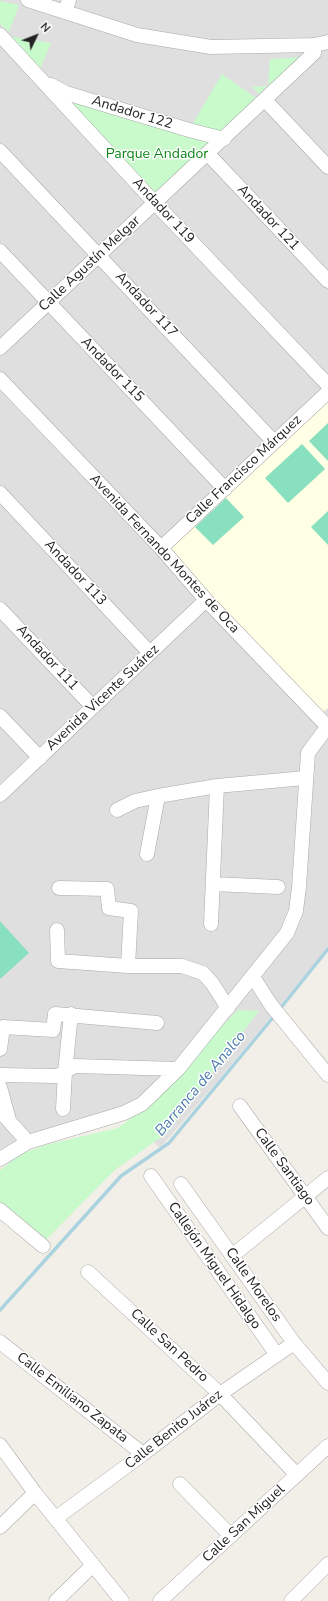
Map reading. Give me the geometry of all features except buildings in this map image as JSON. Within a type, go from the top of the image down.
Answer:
[{"type":"street","points":[[28,0],[67,6],[138,35],[211,47],[323,45]]},
{"type":"street","name":"Andador 119","points":[[0,35],[155,203],[328,385]]},
{"type":"street","name":"Calle Agustín Melgar","points":[[0,348],[323,45]]},
{"type":"street","name":"Andador 122","points":[[42,81],[66,93],[224,139]]},
{"type":"street","points":[[265,100],[328,167]]},
{"type":"street","name":"Andador 117","points":[[0,151],[274,442]]},
{"type":"street","name":"Andador 121","points":[[208,154],[328,281]]},
{"type":"street","name":"Andador 115","points":[[0,250],[48,303],[225,489]]},
{"type":"street","name":"Avenida Fernando Montes de Oca","points":[[0,380],[161,548],[206,600],[328,726]]},
{"type":"street","name":"Calle Francisco Márquez","points":[[161,548],[328,392]]},
{"type":"street","name":"Andador 113","points":[[0,493],[150,653]]},
{"type":"street","name":"Avenida Vicente Suárez","points":[[0,795],[206,600]]},
{"type":"street","name":"Andador 111","points":[[0,609],[93,707]]},
{"type":"street","points":[[0,716],[40,758]]},
{"type":"street","points":[[0,1160],[28,1142],[124,1113],[142,1104],[178,1069],[287,933],[296,911],[299,887],[305,778],[308,752],[328,726]]},
{"type":"street","points":[[117,810],[135,801],[158,796],[217,786],[305,778]]},
{"type":"street","points":[[211,924],[217,786]]},
{"type":"street","points":[[147,854],[158,796]]},
{"type":"street","points":[[213,884],[278,887]]},
{"type":"street","points":[[59,888],[107,889],[108,908],[131,911],[128,966]]},
{"type":"street","points":[[57,930],[58,961],[128,966],[182,966],[203,973],[212,983],[228,1008]]},
{"type":"street","points":[[253,977],[271,1005],[326,1066]]},
{"type":"street","points":[[0,1049],[3,1027],[53,1030],[55,1014],[71,1014],[157,1023]]},
{"type":"street","points":[[63,1109],[71,1014]]},
{"type":"street","points":[[0,1075],[57,1076],[75,1066],[178,1069]]},
{"type":"street","points":[[0,1087],[4,1116],[28,1142]]},
{"type":"street","name":"Calle Santiago","points":[[240,1106],[328,1228]]},
{"type":"street","name":"Callejón Miguel Hidalgo","points":[[151,1176],[277,1355]]},
{"type":"street","points":[[232,1256],[328,1178]]},
{"type":"street","name":"Calle Morelos","points":[[181,1184],[294,1344],[328,1383]]},
{"type":"street","points":[[1,1212],[43,1246]]},
{"type":"street","name":"Calle San Pedro","points":[[88,1272],[220,1394],[297,1475]]},
{"type":"street","name":"Calle Emiliano Zapata","points":[[0,1342],[143,1454]]},
{"type":"street","name":"Calle Benito Juárez","points":[[56,1518],[143,1454],[220,1394],[294,1344]]},
{"type":"street","points":[[0,1445],[35,1493],[122,1601]]},
{"type":"street","name":"Calle San Miguel","points":[[160,1601],[328,1446]]},
{"type":"street","points":[[180,1484],[231,1536]]},
{"type":"street","points":[[0,1527],[35,1493]]},
{"type":"street","points":[[291,1601],[328,1564]]},
{"type":"street","points":[[56,1601],[93,1565]]},
{"type":"shaded area","points":[[0,0],[328,0],[328,946],[215,1084],[160,1148],[126,1116],[19,1150],[0,1166]]},
{"type":"shaded area","points":[[328,394],[328,708],[322,713],[163,546]]},
{"type":"green space","points":[[0,1],[19,5],[9,32],[0,24]]},
{"type":"green space","points":[[0,35],[51,43],[39,71]]},
{"type":"green space","points":[[301,57],[263,98],[252,87],[268,86],[270,59]]},
{"type":"green space","name":"Parque Andador","points":[[222,74],[262,102],[155,203],[43,81],[189,130]]},
{"type":"green space","points":[[328,423],[328,461],[309,441]]},
{"type":"green space","points":[[302,444],[325,469],[288,503],[265,478]]},
{"type":"green space","points":[[226,498],[244,517],[213,545],[195,527]]},
{"type":"green space","points":[[328,511],[328,545],[311,527]]},
{"type":"green space","points":[[0,921],[29,953],[0,979]]},
{"type":"green space","points":[[238,1010],[259,1011],[167,1133],[116,1169],[37,1249],[0,1214],[0,1170],[21,1154],[45,1145],[118,1128],[158,1097],[201,1046]]},
{"type":"waterway","name":"Barranca de Analco","points":[[279,1010],[328,949]]},
{"type":"waterway","name":"Barranca de Analco","points":[[0,1310],[121,1176],[169,1143],[275,1015]]}]
